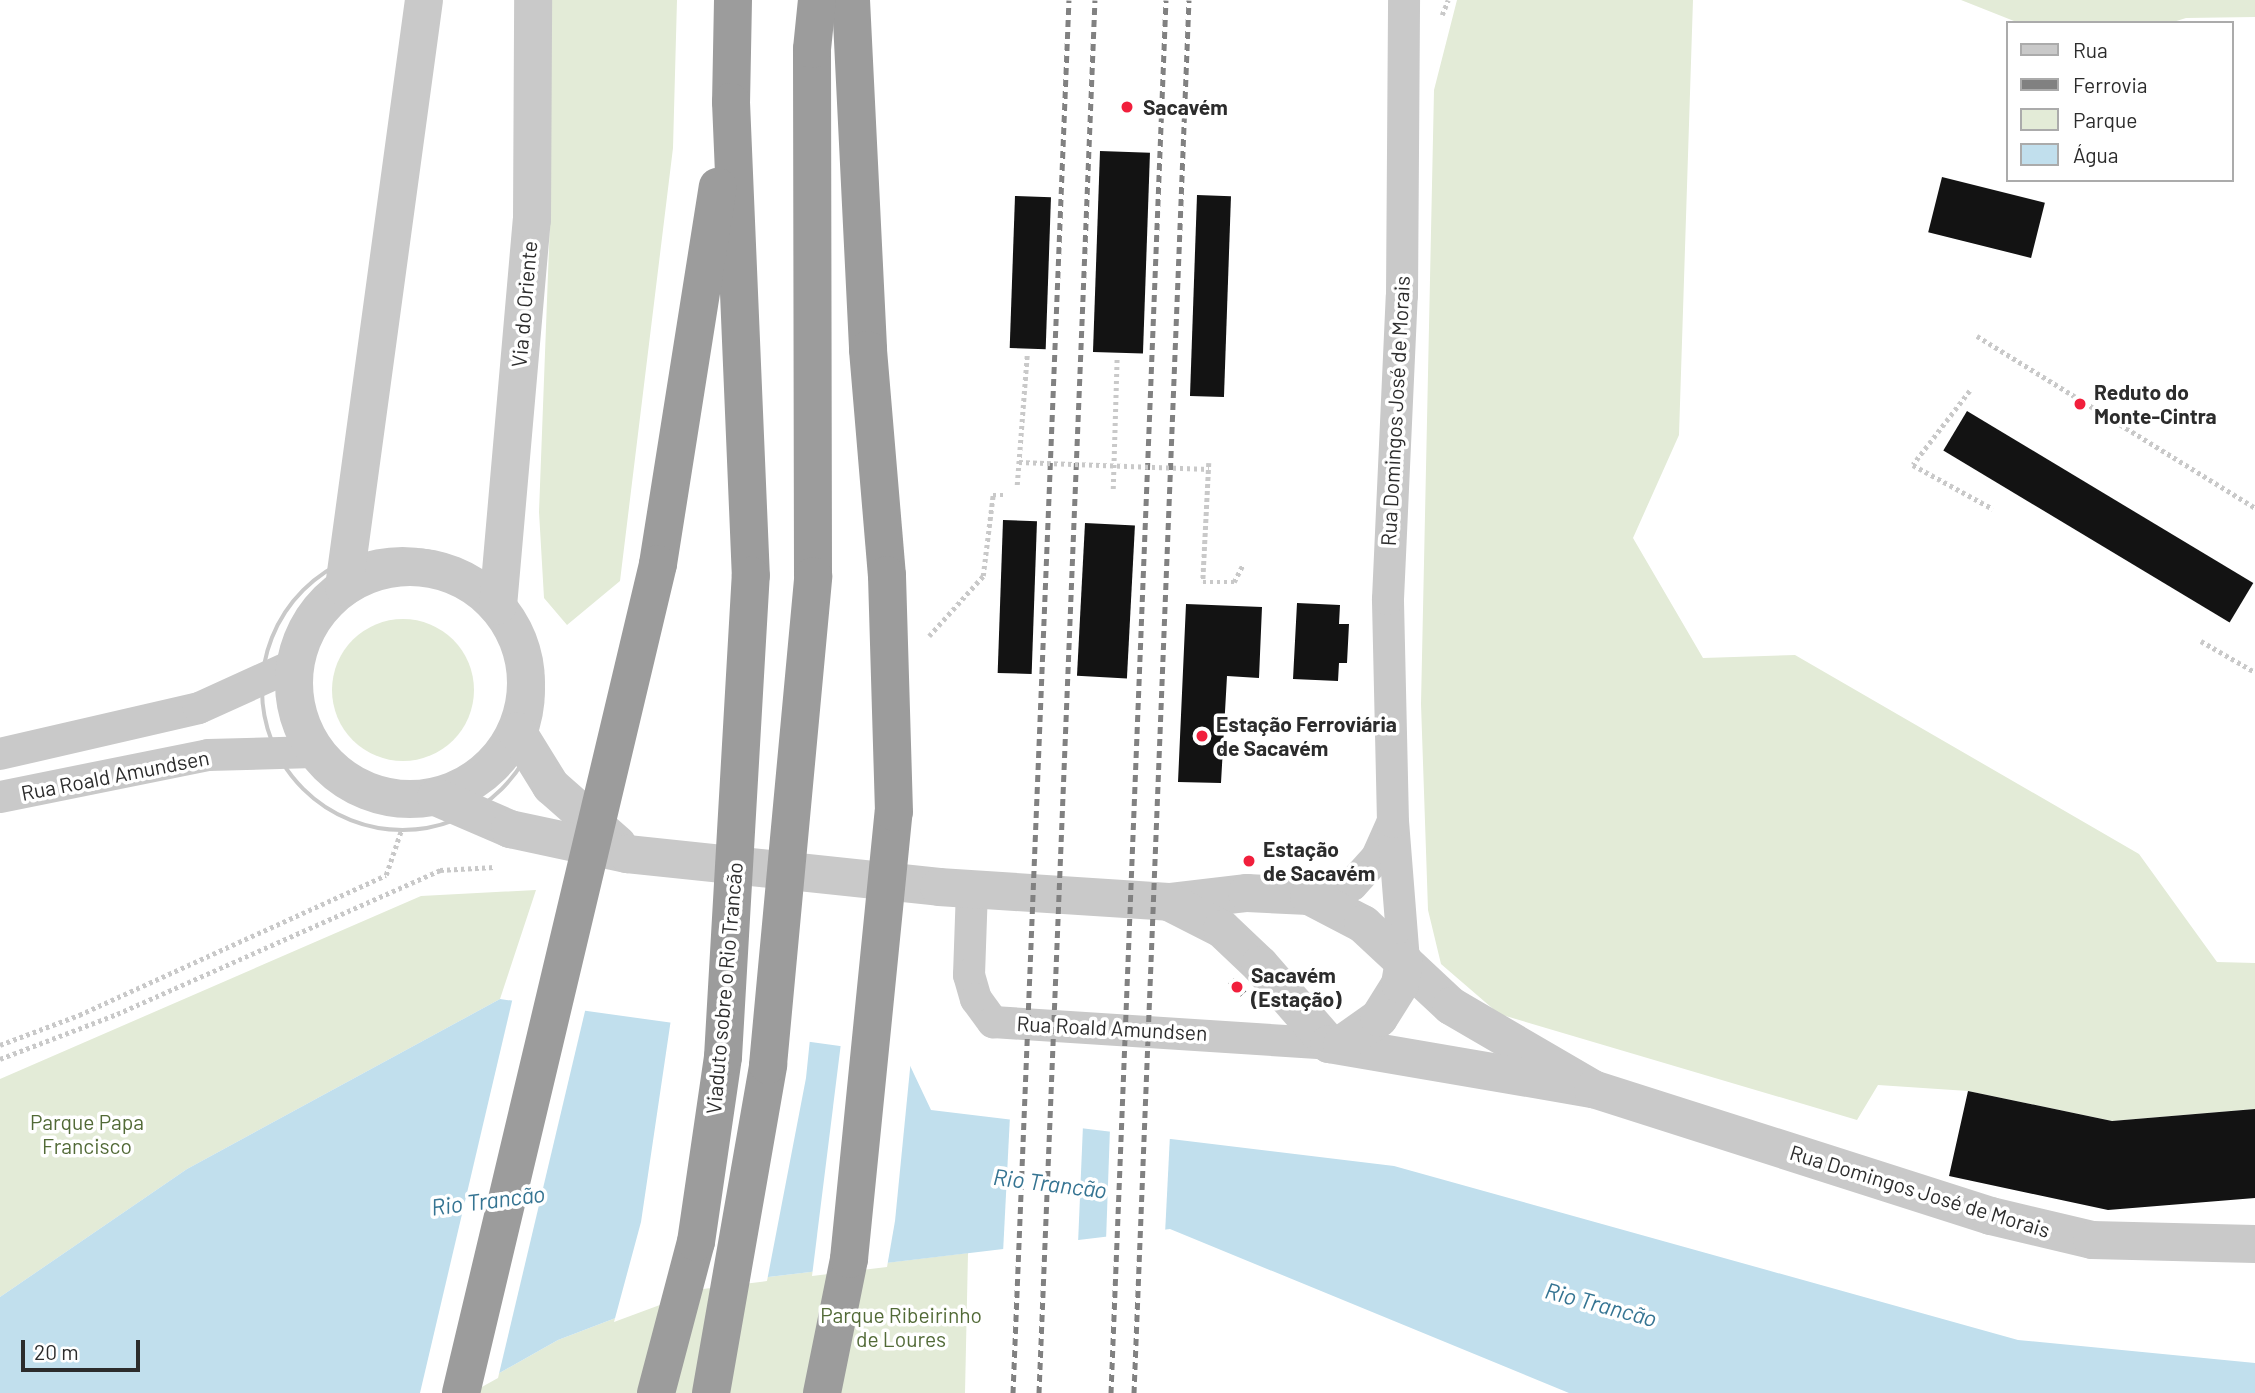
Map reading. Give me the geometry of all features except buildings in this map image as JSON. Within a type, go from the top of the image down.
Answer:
[{"type":"highway","points":[[461,1393],[658,564],[731,102],[733,0]]},
{"type":"highway","points":[[711,1393],[768,1065],[813,576],[812,50],[817,0]]},
{"type":"highway","points":[[822,1393],[849,1259],[894,812],[887,575],[868,349],[851,0]]},
{"type":"highway","name":"Viaduto sobre o Rio Trancão","points":[[656,1393],[696,1242],[723,1057],[751,576],[731,102]]},
{"type":"street","points":[[424,0],[345,574],[311,620],[278,672],[314,752],[342,779],[377,796],[436,797],[510,829],[627,853],[972,889],[1169,902],[1247,893],[1309,896],[1363,924],[1404,961]]},
{"type":"street","name":"Via do Oriente","points":[[499,596],[532,220],[533,0]]},
{"type":"street","name":"Rua Domingos José de Morais","points":[[1336,1044],[1379,1018],[1400,984],[1404,961],[1393,822],[1388,573],[1402,296],[1404,0]]},
{"type":"street","points":[[345,574],[425,568],[465,580],[499,596],[520,644],[525,677],[523,741],[551,786],[627,853]]},
{"type":"street","name":"Rua Roald Amundsen","points":[[0,754],[199,708],[278,672]]},
{"type":"street","points":[[436,797],[479,776],[523,741]]},
{"type":"street","name":"Rua Roald Amundsen","points":[[0,797],[208,755],[314,752]]},
{"type":"street","name":"Rua Domingos José de Morais","points":[[1309,896],[1352,885],[1377,857],[1393,822]]},
{"type":"street","name":"Rua Roald Amundsen","points":[[972,889],[969,975],[976,999],[993,1021],[1336,1044]]},
{"type":"street","points":[[1169,902],[1222,929],[1261,965],[1336,1044]]},
{"type":"street","name":"Rua Domingos José de Morais","points":[[1404,961],[1451,1006],[1592,1089]]},
{"type":"street","name":"Rua Domingos José de Morais","points":[[1336,1044],[1592,1089],[1991,1216],[2092,1240],[2255,1244]]},
{"type":"path","points":[[1977,336],[2255,508]]},
{"type":"path","points":[[1017,485],[1027,355]]},
{"type":"path","points":[[1113,489],[1117,358]]},
{"type":"path","points":[[1970,391],[1913,465],[1993,509]]},
{"type":"path","points":[[1018,462],[1209,470]]},
{"type":"path","points":[[1209,463],[1203,582],[1234,582],[1243,564]]},
{"type":"path","points":[[927,637],[983,576],[993,495],[1004,495]]},
{"type":"path","points":[[416,549],[472,567],[499,596],[522,613],[537,643],[544,676],[544,710],[523,741],[495,797],[472,813],[435,828],[401,831],[368,827],[336,815],[308,795],[276,753],[264,720],[278,672],[273,634],[287,608],[307,586],[345,574],[386,550],[416,549]]},
{"type":"path","points":[[2201,641],[2255,672]]},
{"type":"path","points":[[0,1045],[79,1015],[386,875],[401,831]]},
{"type":"path","points":[[0,1059],[117,1014],[440,870],[502,867]]},
{"type":"green space","points":[[550,0],[677,0],[673,148],[620,581],[567,625],[544,598],[539,512],[550,221]]},
{"type":"green space","points":[[1457,0],[1693,0],[1679,435],[1633,538],[1703,658],[1795,655],[2139,854],[2217,962],[2255,963],[2255,1109],[2112,1121],[1968,1091],[1878,1085],[1857,1120],[1499,1014],[1441,964],[1428,910],[1421,704],[1434,90]]},
{"type":"green space","points":[[1961,0],[2255,0],[2255,17],[2186,18],[2176,21],[2014,21]]},
{"type":"green space","points":[[403,619],[430,624],[454,639],[469,663],[474,690],[469,717],[454,741],[430,756],[403,761],[376,756],[352,741],[337,717],[332,690],[337,663],[352,639],[376,624]]},
{"type":"green space","name":"Parque Papa Francisco","points":[[536,890],[500,999],[187,1169],[0,1297],[0,1079],[421,896]]},
{"type":"green space","name":"Parque Ribeirinho de Loures","points":[[968,1253],[965,1393],[464,1393],[558,1340],[702,1285]]},
{"type":"water","name":"Rio Trancão","points":[[500,999],[905,1055],[931,1110],[1394,1166],[2018,1340],[2255,1363],[2255,1393],[1569,1393],[1170,1229],[702,1285],[558,1340],[464,1393],[0,1393],[0,1297],[187,1169]]},
{"type":"pier","points":[[513,997],[586,1007],[498,1378],[471,1393],[420,1393]]},
{"type":"pier","points":[[671,1019],[810,1039],[806,1078],[767,1281],[703,1289],[614,1322],[641,1222]]},
{"type":"pier","points":[[841,1043],[906,1052],[911,1059],[895,1221],[887,1267],[812,1276]]},
{"type":"pier","points":[[1010,1116],[1083,1125],[1078,1244],[1003,1253]]},
{"type":"pier","points":[[1110,1128],[1170,1135],[1165,1234],[1106,1241]]},
{"type":"railway","points":[[1013,1393],[1069,0]]},
{"type":"railway","points":[[1039,1393],[1095,0]]},
{"type":"railway","points":[[1111,1393],[1166,0]]},
{"type":"railway","points":[[1134,1393],[1189,0]]},
{"type":"place","name":"Sacavém","points":[[1127,107]]},
{"type":"place","name":"Reduto do Monte-Cintra","points":[[2080,404]]},
{"type":"place","name":"Estação Ferroviária de Sacavém","points":[[1202,736]]},
{"type":"place","name":"Estação de Sacavém","points":[[1249,861]]},
{"type":"place","name":"Sacavém (Estação)","points":[[1237,987]]}]
